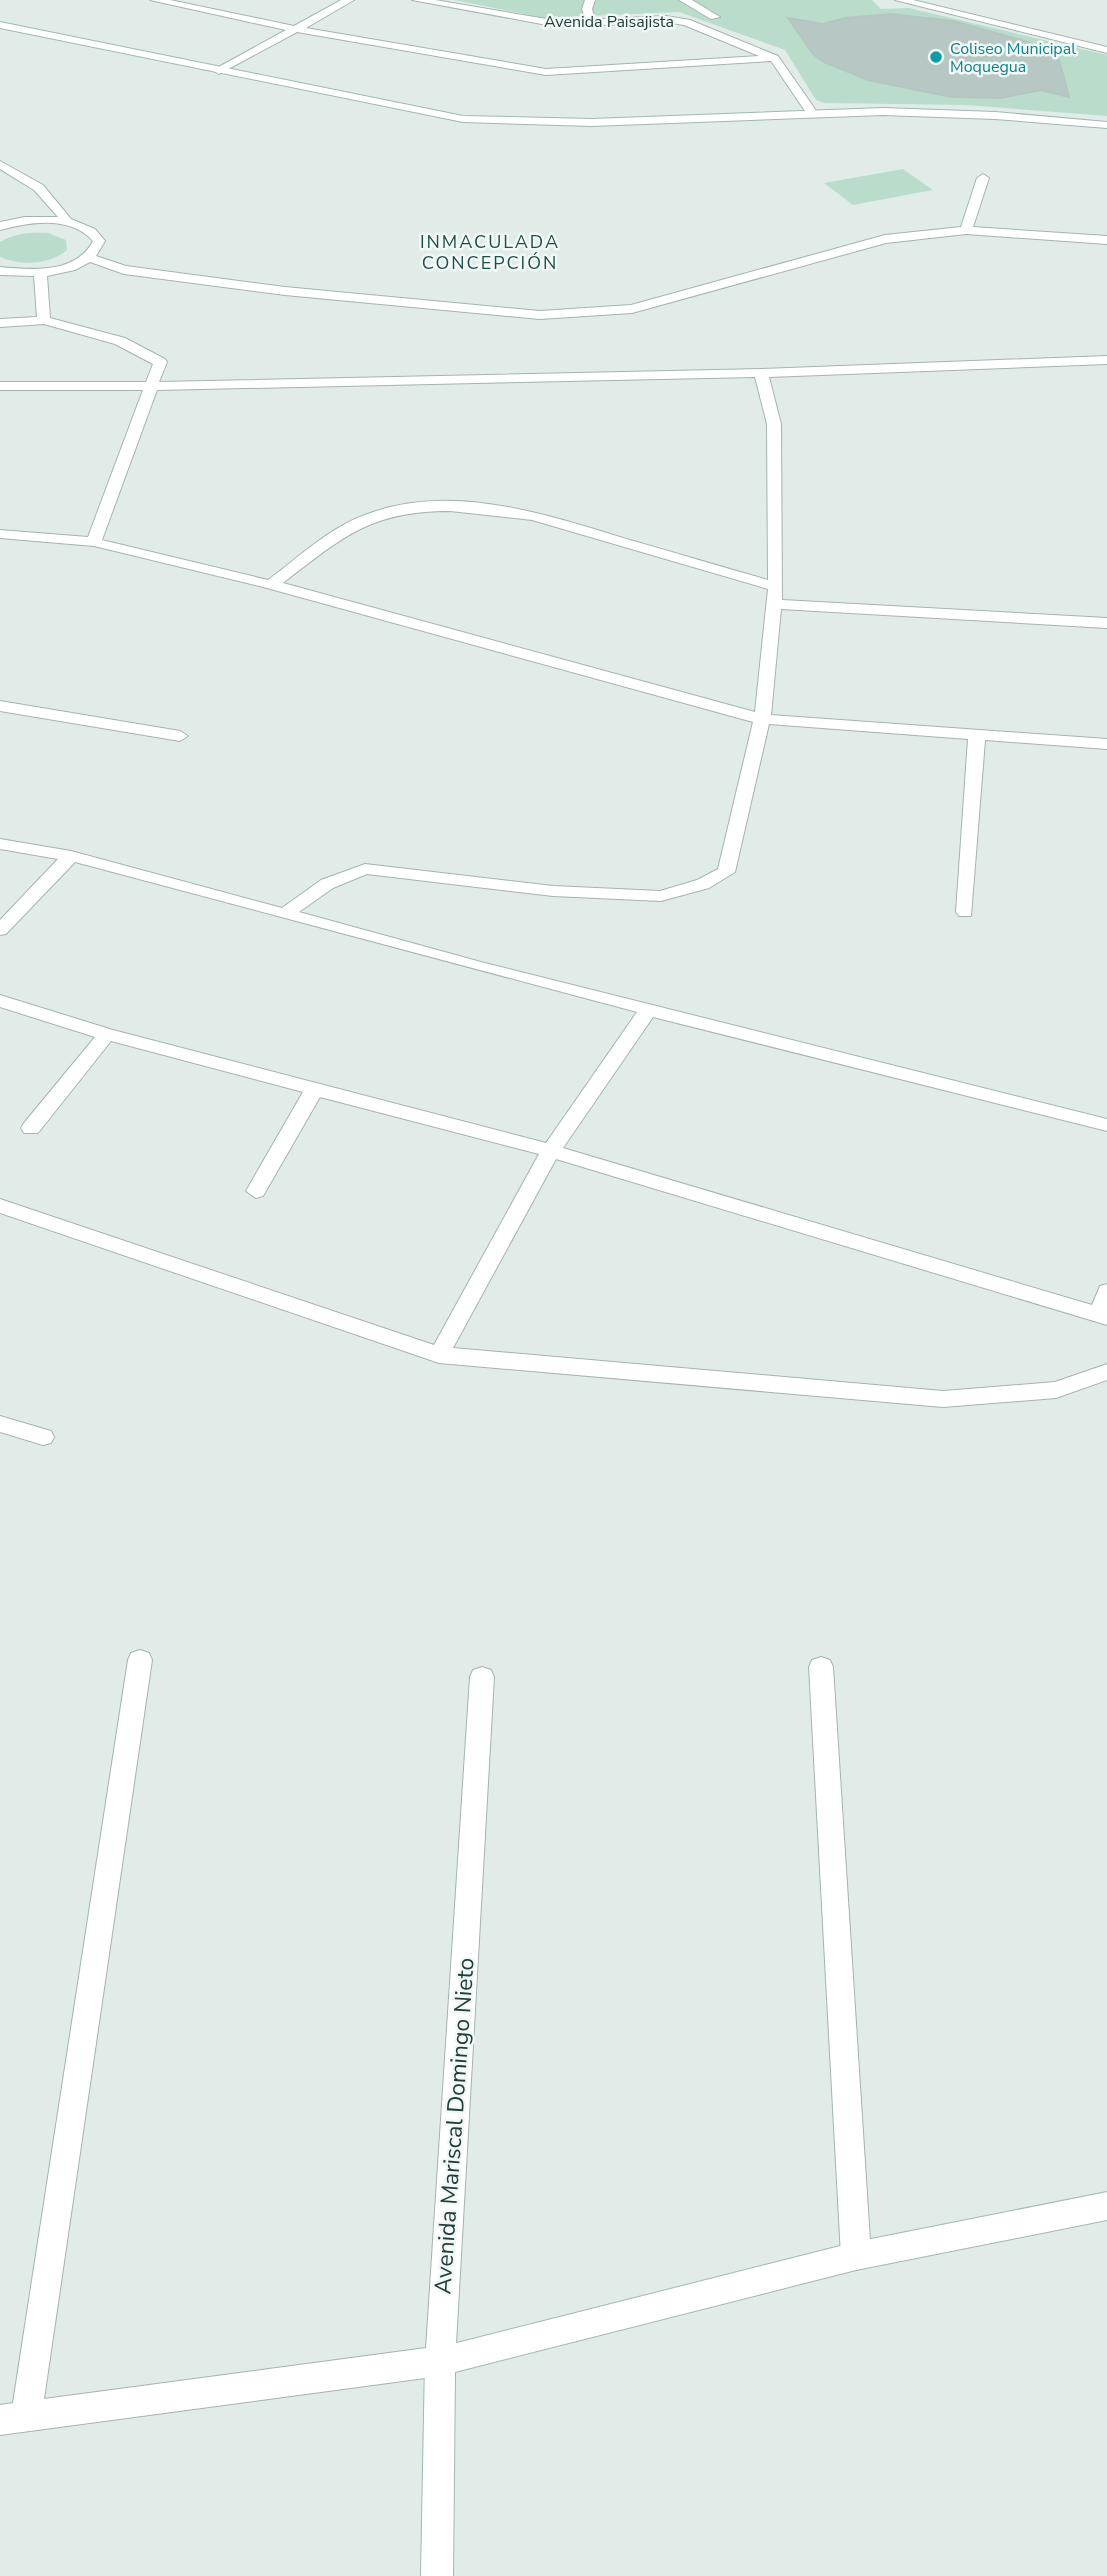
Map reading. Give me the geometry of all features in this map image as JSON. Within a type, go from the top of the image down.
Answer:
[{"type":"street","points":[[155,0],[296,29],[546,72],[774,58],[810,112]]},
{"type":"street","points":[[219,71],[349,0]]},
{"type":"street","name":"Avenida Paisajista","points":[[417,0],[558,24],[666,19],[686,22],[774,58]]},
{"type":"street","points":[[590,0],[587,9],[592,23]]},
{"type":"street","points":[[684,0],[715,17]]},
{"type":"street","points":[[908,1],[1107,50]]},
{"type":"street","points":[[0,25],[463,119],[506,123],[564,124],[810,112],[1014,116],[1107,125]]},
{"type":"street","points":[[0,165],[19,172],[57,207],[67,222]]},
{"type":"street","points":[[966,230],[983,178]]},
{"type":"street","points":[[0,226],[33,220],[67,222],[94,233],[99,242],[97,250],[89,258],[68,267],[40,273],[0,271]]},
{"type":"street","points":[[89,258],[124,270],[285,291],[540,315],[598,314],[632,309],[885,239],[966,230],[1107,240]]},
{"type":"street","points":[[40,273],[44,320]]},
{"type":"street","points":[[0,323],[44,320],[120,341],[160,362],[94,542]]},
{"type":"street","points":[[0,386],[153,386],[979,368],[1107,360]]},
{"type":"street","points":[[287,913],[327,884],[365,869],[553,891],[661,896],[703,884],[726,872],[762,719],[775,595],[774,424],[761,373]]},
{"type":"street","points":[[271,585],[338,534],[370,517],[401,509],[495,510],[534,516],[775,595],[1107,623]]},
{"type":"street","points":[[0,534],[94,542],[271,585],[762,719],[1107,744]]},
{"type":"street","points":[[0,706],[180,736]]},
{"type":"street","points":[[965,912],[977,734]]},
{"type":"street","points":[[0,844],[71,856],[649,1009],[1107,1125]]},
{"type":"street","points":[[0,930],[71,856]]},
{"type":"street","points":[[0,1001],[107,1034],[551,1151],[1103,1315],[1107,1291]]},
{"type":"street","points":[[439,1355],[551,1151],[649,1009]]},
{"type":"street","points":[[32,1128],[107,1034]]},
{"type":"street","points":[[256,1191],[316,1087]]},
{"type":"street","points":[[0,1206],[439,1355],[943,1399],[1056,1390],[1107,1372]]},
{"type":"street","points":[[0,1424],[43,1437]]},
{"type":"street","points":[[140,1660],[13,2418],[440,2361],[856,2256],[1107,2206]]},
{"type":"street","points":[[821,1667],[856,2256]]},
{"type":"street","name":"Avenida Mariscal Domingo Nieto","points":[[437,2576],[440,2361],[482,1677]]},
{"type":"green space","points":[[454,0],[872,0],[881,9],[909,8],[1107,55],[1107,116],[965,105],[825,103],[816,100],[785,50],[679,12],[544,18]]},
{"type":"green space","points":[[903,169],[933,190],[853,205],[824,183]]},
{"type":"green space","points":[[48,233],[66,240],[67,250],[52,259],[26,263],[0,257],[0,242],[6,239],[23,234]]},
{"type":"building","name":"Coliseo Municipal Moquegua","points":[[890,14],[954,21],[1031,43],[1059,60],[1069,97],[1041,90],[1001,98],[951,97],[868,80],[824,62],[813,54],[788,18],[823,24],[845,18]]},
{"type":"place","name":"Coliseo Municipal Moquegua","points":[[936,57]]},
{"type":"district","name":"INMACULADA CONCEPCIÓN","points":[[490,252]]}]
